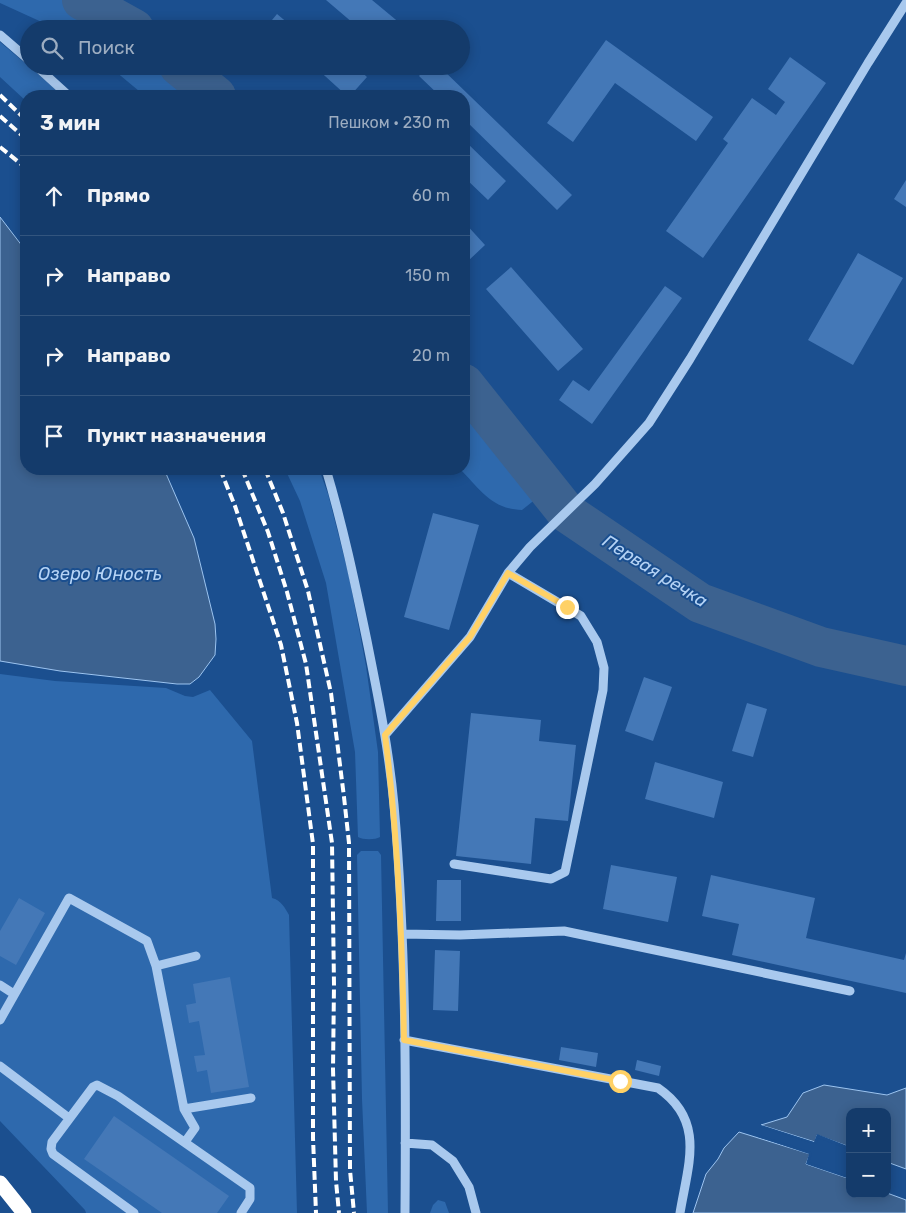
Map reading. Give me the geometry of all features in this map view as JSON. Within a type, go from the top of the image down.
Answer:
[{"type":"highway","points":[[0,1183],[24,1213]]},
{"type":"street","points":[[385,735],[470,637],[508,573],[530,547],[595,484],[649,423],[695,351],[868,63],[906,4]]},
{"type":"street","points":[[0,35],[20,52]]},
{"type":"street","points":[[46,75],[62,90]]},
{"type":"street","points":[[328,475],[349,552],[385,735],[394,805],[402,934],[406,1143],[405,1213]]},
{"type":"street","points":[[454,864],[551,879],[565,872],[603,690],[604,668],[598,642],[581,616],[508,573]]},
{"type":"street","points":[[0,1020],[69,898],[147,941],[156,966],[184,1109],[194,1128],[185,1142]]},
{"type":"street","points":[[402,934],[460,935],[564,931],[850,992]]},
{"type":"street","points":[[156,966],[196,956]]},
{"type":"street","points":[[0,984],[14,994]]},
{"type":"street","points":[[404,1040],[658,1088],[672,1098],[684,1114],[689,1132],[690,1150],[680,1213]]},
{"type":"street","points":[[0,1066],[70,1118]]},
{"type":"street","points":[[134,1213],[53,1154],[50,1149],[52,1142],[93,1087],[102,1086],[118,1096],[250,1188],[252,1192],[250,1199],[241,1213]]},
{"type":"street","points":[[184,1109],[251,1098]]},
{"type":"street","points":[[406,1143],[432,1145],[453,1161],[469,1188],[476,1213]]},
{"type":"shaded area","points":[[0,0],[103,0],[131,20],[37,20],[0,3]]},
{"type":"shaded area","points":[[0,42],[20,59],[20,75],[39,75],[57,90],[20,90],[20,95],[0,77]]},
{"type":"shaded area","points":[[120,75],[208,75],[229,90],[138,90]]},
{"type":"shaded area","points":[[470,390],[544,475],[547,484],[537,498],[522,510],[502,506],[487,497],[466,475],[470,475]]},
{"type":"shaded area","points":[[288,475],[321,475],[328,494],[349,576],[366,666],[378,752],[380,837],[375,839],[358,837],[355,752],[326,583],[300,501]]},
{"type":"shaded area","points":[[0,674],[55,681],[166,688],[185,696],[193,697],[210,690],[252,741],[272,898],[280,902],[289,915],[297,1213],[86,1213],[0,1121]]},
{"type":"shaded area","points":[[361,851],[378,851],[381,855],[388,1213],[367,1213],[362,1099],[357,855]]},
{"type":"shaded area","points":[[438,1200],[445,1202],[449,1213],[430,1213],[433,1205]]},
{"type":"water","name":"Озеро Юность","points":[[0,217],[20,243],[20,475],[167,475],[194,538],[215,624],[216,639],[215,655],[199,677],[190,684],[60,671],[0,661]]},
{"type":"water","points":[[824,1085],[887,1095],[906,1088],[906,1169],[891,1163],[891,1108],[846,1108],[846,1146],[817,1135],[815,1142],[761,1125],[787,1117],[803,1093]]},
{"type":"water","points":[[739,1132],[810,1154],[806,1164],[846,1178],[846,1198],[891,1198],[891,1194],[906,1200],[906,1213],[693,1213],[706,1174],[724,1148]]},
{"type":"pier","points":[[761,1125],[814,1142],[817,1134],[846,1145],[846,1148],[818,1138],[817,1143],[814,1144],[760,1127]]},
{"type":"pier","points":[[759,1135],[811,1152],[809,1162],[846,1176],[846,1178],[806,1164],[809,1154],[758,1137]]},
{"type":"building","points":[[326,0],[372,0],[396,20],[349,20]]},
{"type":"building","points":[[277,14],[284,20],[272,20]]},
{"type":"building","points":[[606,40],[713,117],[696,141],[615,83],[573,142],[547,123]]},
{"type":"building","points":[[790,57],[826,83],[703,258],[666,231],[728,143],[723,139],[752,98],[776,115],[785,102],[768,89]]},
{"type":"building","points":[[324,75],[365,75],[367,77],[355,90],[340,90]]},
{"type":"building","points":[[448,75],[464,90],[434,90],[419,76]]},
{"type":"building","points":[[470,96],[572,195],[557,210],[470,125]]},
{"type":"building","points":[[470,146],[506,181],[488,200],[470,183]]},
{"type":"building","points":[[906,180],[906,207],[894,199]]},
{"type":"building","points":[[470,229],[485,245],[470,259]]},
{"type":"building","points":[[858,253],[903,278],[853,365],[808,340]]},
{"type":"building","points":[[511,267],[583,349],[558,371],[486,289]]},
{"type":"building","points":[[665,286],[682,298],[592,424],[559,400],[573,380],[589,391]]},
{"type":"building","points":[[433,513],[479,525],[449,630],[404,617]]},
{"type":"building","points":[[644,677],[672,687],[653,741],[625,731]]},
{"type":"building","points":[[747,703],[767,709],[753,757],[732,751]]},
{"type":"building","points":[[471,713],[541,720],[539,741],[576,745],[568,821],[535,818],[531,864],[456,856]]},
{"type":"building","points":[[655,762],[723,782],[714,818],[645,799]]},
{"type":"building","points":[[611,865],[677,877],[668,922],[603,909]]},
{"type":"building","points":[[711,875],[815,898],[806,938],[904,960],[906,953],[906,993],[732,955],[739,924],[702,916]]},
{"type":"building","points":[[437,880],[461,880],[461,921],[436,921]]},
{"type":"building","points":[[19,898],[45,913],[16,965],[0,956],[0,931]]},
{"type":"building","points":[[435,950],[460,951],[458,1011],[433,1010]]},
{"type":"building","points":[[230,977],[249,1087],[211,1093],[207,1070],[197,1072],[194,1056],[205,1055],[199,1021],[189,1023],[186,1005],[196,1003],[193,984]]},
{"type":"building","points":[[561,1047],[598,1053],[596,1067],[559,1060]]},
{"type":"building","points":[[637,1060],[661,1066],[659,1076],[635,1070]]},
{"type":"building","points":[[114,1116],[229,1196],[217,1213],[162,1213],[84,1159]]},
{"type":"waterway","name":"Первая речка","points":[[82,0],[118,20]]},
{"type":"waterway","name":"Первая речка","points":[[190,75],[209,90]]},
{"type":"waterway","name":"Первая речка","points":[[470,392],[567,513],[700,603],[821,647],[906,666]]},
{"type":"railway","points":[[0,95],[20,114]]},
{"type":"railway","points":[[0,116],[20,134]]},
{"type":"railway","points":[[0,147],[20,163]]},
{"type":"railway","points":[[222,475],[235,506],[281,645],[297,723],[313,844],[313,1138],[316,1213]]},
{"type":"railway","points":[[244,475],[268,532],[287,592],[306,664],[332,843],[333,1069],[336,1181],[339,1213]]},
{"type":"railway","points":[[267,475],[283,513],[308,591],[331,693],[344,797],[349,843],[350,1170],[354,1213]]},
{"type":"route","points":[[567,607],[508,573],[470,637],[385,735],[394,805],[402,934],[404,1040],[620,1081]]}]
